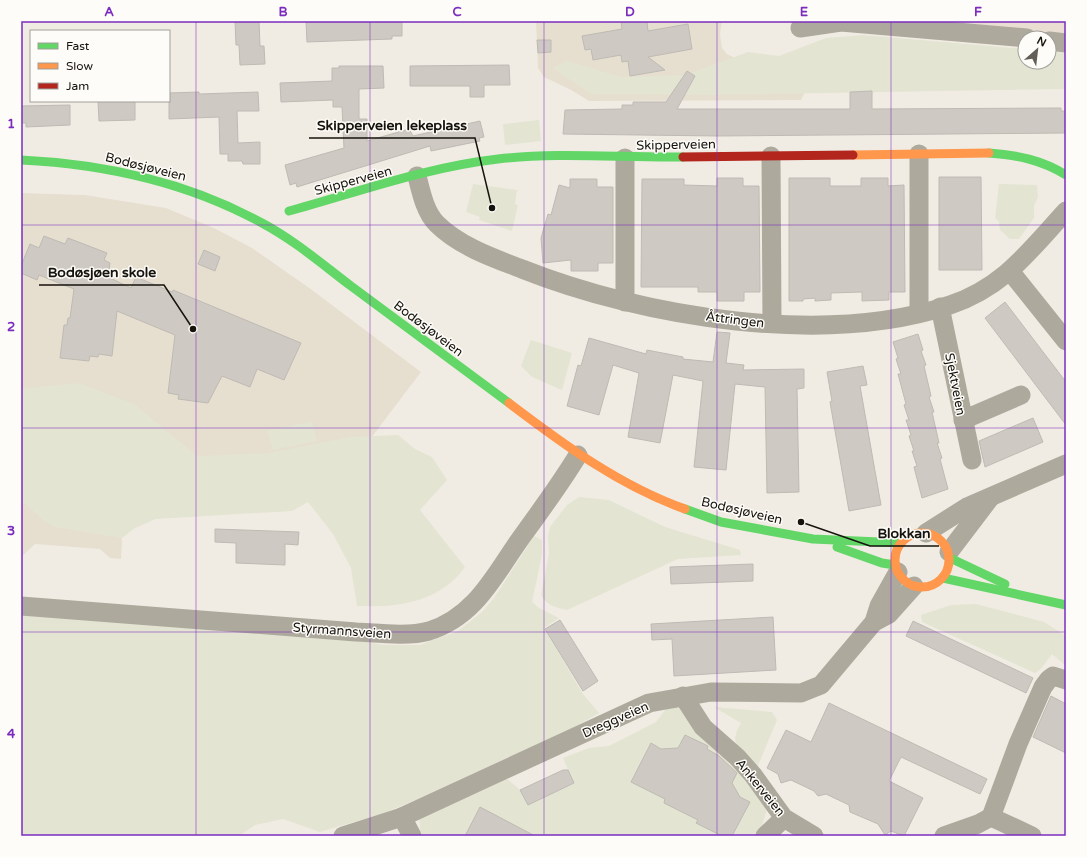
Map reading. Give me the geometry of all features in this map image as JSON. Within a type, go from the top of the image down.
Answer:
[{"type":"street","points":[[800,28],[841,22],[1017,37]]},
{"type":"street","points":[[919,154],[919,312]]},
{"type":"street","name":"Skipperveien","points":[[289,211],[442,168],[498,159],[551,156],[625,158],[986,154],[1022,156],[1046,164],[1066,175]]},
{"type":"street","points":[[771,156],[772,324]]},
{"type":"street","points":[[625,158],[625,302]]},
{"type":"street","name":"Bodøsjøveien","points":[[21,160],[58,161],[93,166],[165,181],[213,199],[262,223],[304,251],[578,455],[664,502],[721,522],[813,539],[901,543],[912,535],[926,533]]},
{"type":"street","name":"Åttringen","points":[[417,176],[427,208],[436,222],[468,245],[490,257],[590,293],[625,302],[690,314],[772,324],[824,325],[877,321],[940,307],[986,290],[1010,271],[1066,211]]},
{"type":"street","points":[[1010,271],[1066,341]]},
{"type":"street","name":"Sjektveien","points":[[940,307],[972,460]]},
{"type":"street","points":[[963,420],[1021,395]]},
{"type":"street","name":"Styrmannsveien","points":[[21,606],[356,632],[396,634],[428,631],[457,617],[486,591],[523,535],[562,482],[578,455]]},
{"type":"street","points":[[926,533],[967,507],[1066,464]]},
{"type":"street","points":[[949,555],[992,495]]},
{"type":"street","points":[[914,586],[930,586],[943,578],[949,565],[949,555],[940,539],[926,533]]},
{"type":"street","name":"Bodøsjøveien","points":[[813,539],[896,569],[902,579],[914,586]]},
{"type":"street","points":[[896,569],[897,550],[901,543]]},
{"type":"street","points":[[949,555],[997,579],[1019,594]]},
{"type":"street","name":"Dreggveien","points":[[344,836],[402,817],[649,703],[710,692],[801,694],[821,685],[874,622],[879,606],[896,569]]},
{"type":"street","points":[[943,578],[991,590],[1019,594],[1066,605]]},
{"type":"street","name":"Dreggveien","points":[[874,622],[890,614],[914,586]]},
{"type":"street","points":[[944,836],[978,824],[991,817],[1018,744],[1043,687],[1053,676],[1066,680]]},
{"type":"street","name":"Ankerveien","points":[[683,696],[704,727],[745,766],[784,818],[814,836]]},
{"type":"street","points":[[402,817],[412,836]]},
{"type":"street","points":[[991,817],[1032,836]]},
{"type":"street","points":[[765,836],[784,818]]},
{"type":"shaded area","points":[[536,21],[722,21],[720,34],[722,48],[727,54],[735,58],[813,76],[801,100],[589,101],[571,90],[544,77],[538,68]]},
{"type":"shaded area","points":[[927,21],[1066,21],[1066,36],[1057,35],[1057,30],[1023,30],[994,26]]},
{"type":"shaded area","points":[[21,193],[85,195],[166,208],[214,228],[252,248],[308,287],[421,372],[340,479],[21,452]]},
{"type":"shaded area","points":[[21,453],[119,519],[122,542],[121,559],[110,558],[100,549],[35,544],[21,557]]},
{"type":"green space","points":[[863,35],[1017,48],[1017,70],[1057,70],[1057,52],[1066,53],[1066,89],[708,95],[591,94],[553,68],[567,61],[621,77],[686,75],[748,52],[779,56],[826,38]]},
{"type":"green space","points":[[539,120],[541,141],[505,145],[503,124]]},
{"type":"green space","points":[[473,184],[517,190],[515,204],[518,205],[512,231],[479,220],[480,217],[466,212]]},
{"type":"green space","points":[[999,184],[1037,185],[1038,197],[1034,206],[1034,218],[1019,239],[1010,239],[1000,230],[999,222],[995,218]]},
{"type":"green space","points":[[531,340],[572,353],[562,390],[532,377],[521,366]]},
{"type":"green space","points":[[78,383],[134,404],[197,456],[269,453],[350,437],[398,435],[415,449],[432,457],[447,480],[420,510],[465,567],[455,579],[431,595],[403,604],[388,606],[357,606],[351,568],[333,534],[308,502],[292,511],[156,519],[135,528],[122,538],[55,527],[43,520],[25,503],[21,502],[21,389]]},
{"type":"green space","points":[[312,422],[317,441],[273,450],[267,430]]},
{"type":"green space","points":[[579,497],[609,500],[665,527],[740,550],[741,555],[678,559],[567,610],[555,607],[546,602],[541,595],[549,554],[548,536],[550,527],[567,505]]},
{"type":"green space","points":[[534,536],[542,540],[542,555],[532,602],[539,608],[559,618],[544,628],[583,694],[599,713],[557,737],[456,783],[384,813],[320,832],[283,819],[255,825],[239,836],[21,836],[21,615],[349,639],[385,645],[420,645],[458,631],[482,612],[494,598]]},
{"type":"green space","points":[[976,604],[1044,622],[1066,636],[1066,666],[1052,654],[1041,669],[1035,673],[922,622],[921,615],[951,605]]},
{"type":"green space","points":[[668,706],[679,707],[733,758],[767,809],[761,829],[755,836],[421,836],[419,818],[505,777],[520,790],[528,805],[574,783],[563,758],[589,748],[609,746],[656,722]]},
{"type":"green space","points":[[714,707],[772,712],[777,720],[757,768],[741,753],[736,743],[735,737],[741,723]]},
{"type":"building","points":[[235,21],[259,21],[260,46],[264,46],[265,64],[240,65],[239,45],[236,45]]},
{"type":"building","points":[[306,21],[402,21],[402,36],[392,36],[392,39],[307,42]]},
{"type":"building","points":[[621,21],[647,21],[648,31],[688,24],[692,49],[648,57],[665,70],[630,76],[628,61],[622,62],[621,55],[593,60],[591,49],[585,50],[582,36],[622,29]]},
{"type":"building","points":[[537,40],[551,40],[551,52],[538,53]]},
{"type":"building","points":[[509,65],[510,85],[484,85],[484,97],[470,97],[470,86],[410,86],[410,66]]},
{"type":"building","points":[[339,66],[383,66],[384,88],[359,89],[359,119],[367,119],[367,141],[409,129],[413,136],[480,121],[484,137],[479,138],[480,141],[431,151],[430,146],[297,187],[296,183],[290,185],[285,165],[344,148],[342,107],[333,107],[333,100],[281,102],[280,83],[332,81],[332,68],[339,68]]},
{"type":"building","points":[[687,71],[695,76],[677,109],[850,109],[850,92],[872,91],[872,109],[1061,108],[1061,111],[1066,111],[1066,133],[718,136],[563,134],[565,110],[622,109],[622,105],[633,105],[633,102],[666,102]]},
{"type":"building","points":[[199,92],[199,94],[258,92],[259,111],[237,111],[238,143],[260,142],[260,164],[243,164],[242,161],[228,161],[228,154],[220,154],[219,117],[169,119],[170,93]]},
{"type":"building","points":[[98,102],[135,102],[135,120],[99,121]]},
{"type":"building","points":[[70,105],[70,125],[26,127],[26,123],[21,123],[21,106]]},
{"type":"building","points":[[939,177],[981,177],[982,270],[939,270]]},
{"type":"building","points":[[717,178],[743,178],[743,186],[759,186],[760,292],[744,292],[744,301],[717,301],[717,292],[698,292],[698,287],[641,287],[642,179],[684,179],[684,185],[717,186]]},
{"type":"building","points":[[789,178],[830,178],[830,186],[861,186],[861,178],[888,178],[888,186],[904,185],[905,292],[889,292],[889,300],[862,301],[862,292],[831,293],[831,300],[815,301],[815,298],[803,299],[803,301],[789,301]]},
{"type":"building","points":[[570,179],[597,179],[597,187],[613,187],[613,263],[598,263],[598,271],[571,271],[571,260],[543,263],[541,238],[548,214],[551,215],[559,185],[570,188]]},
{"type":"building","points":[[44,236],[65,244],[68,238],[107,253],[104,260],[110,263],[108,277],[131,288],[136,277],[172,292],[173,290],[301,343],[284,380],[257,369],[250,387],[222,376],[208,403],[178,399],[179,395],[168,393],[175,335],[117,311],[112,356],[99,354],[98,357],[90,356],[89,361],[60,358],[64,325],[67,325],[68,318],[70,318],[74,289],[39,275],[37,280],[21,273],[21,266],[30,244],[39,248]]},
{"type":"building","points":[[204,250],[220,257],[215,271],[198,264]]},
{"type":"building","points":[[1005,302],[1066,382],[1066,425],[985,318]]},
{"type":"building","points":[[717,332],[730,333],[726,363],[744,365],[743,370],[804,369],[804,388],[797,389],[799,492],[767,493],[765,387],[735,384],[726,470],[694,467],[703,381],[673,375],[660,443],[628,437],[639,373],[613,365],[599,415],[567,406],[578,365],[581,366],[589,338],[646,354],[647,350],[683,357],[683,359],[713,362]]},
{"type":"building","points":[[918,334],[923,350],[921,351],[926,365],[924,366],[931,396],[929,397],[934,412],[932,412],[939,443],[937,443],[942,458],[940,459],[948,489],[922,498],[914,467],[917,466],[909,436],[911,435],[906,420],[909,420],[904,405],[906,404],[898,374],[901,374],[896,359],[898,358],[893,342]]},
{"type":"building","points":[[863,366],[867,385],[860,386],[881,505],[849,511],[830,402],[832,401],[827,372]]},
{"type":"building","points":[[1033,418],[1043,442],[985,467],[979,441]]},
{"type":"building","points":[[215,529],[299,532],[298,545],[285,544],[285,565],[236,563],[236,543],[215,542]]},
{"type":"building","points":[[753,564],[753,581],[671,584],[670,567]]},
{"type":"building","points":[[773,617],[776,670],[674,676],[672,639],[652,640],[651,624]]},
{"type":"building","points":[[560,620],[598,681],[583,691],[545,629]]},
{"type":"building","points":[[913,621],[1033,678],[1026,693],[906,636]]},
{"type":"building","points":[[1051,696],[1066,704],[1066,753],[1033,737]]},
{"type":"building","points":[[829,703],[987,779],[980,794],[901,757],[889,781],[923,798],[904,836],[891,831],[885,835],[878,824],[850,812],[849,805],[826,794],[818,796],[814,791],[791,780],[781,783],[778,774],[767,768],[786,730],[811,742]]},
{"type":"building","points":[[685,735],[708,746],[707,749],[719,756],[737,773],[732,783],[740,797],[750,802],[732,836],[722,836],[696,823],[698,820],[664,803],[665,799],[631,782],[651,743],[661,749],[678,748]]},
{"type":"building","points":[[563,770],[568,770],[574,783],[528,805],[520,790]]},
{"type":"building","points":[[480,807],[535,836],[465,836]]},
{"type":"traffic: fast","points":[[989,153],[1029,159],[1066,175]]},
{"type":"traffic: fast","points":[[289,211],[419,174],[498,159],[544,156],[683,157]]},
{"type":"traffic: fast","points":[[21,160],[84,166],[145,178],[205,196],[234,209],[262,223],[297,245],[509,403]]},
{"type":"traffic: fast","points":[[685,509],[721,522],[813,539],[901,543]]},
{"type":"traffic: fast","points":[[837,547],[882,563],[895,565]]},
{"type":"traffic: fast","points":[[950,558],[1005,584]]},
{"type":"traffic: fast","points":[[943,578],[1066,605]]},
{"type":"traffic: slow","points":[[853,155],[989,153]]},
{"type":"traffic: slow","points":[[509,403],[550,434],[593,463],[661,500],[685,509]]},
{"type":"traffic: slow","points":[[917,533],[927,533],[937,537],[945,545],[949,555],[949,560],[949,565],[945,575],[937,583],[927,587],[917,587],[907,583],[899,575],[895,565],[895,555],[899,545],[907,537],[917,533]]},
{"type":"traffic: jam","points":[[683,157],[853,155]]},
{"type":"place","name":"Skipperveien lekeplass","points":[[492,208]]},
{"type":"place","name":"Bodøsjøen skole","points":[[193,329]]},
{"type":"place","name":"Blokkan","points":[[801,522]]}]
